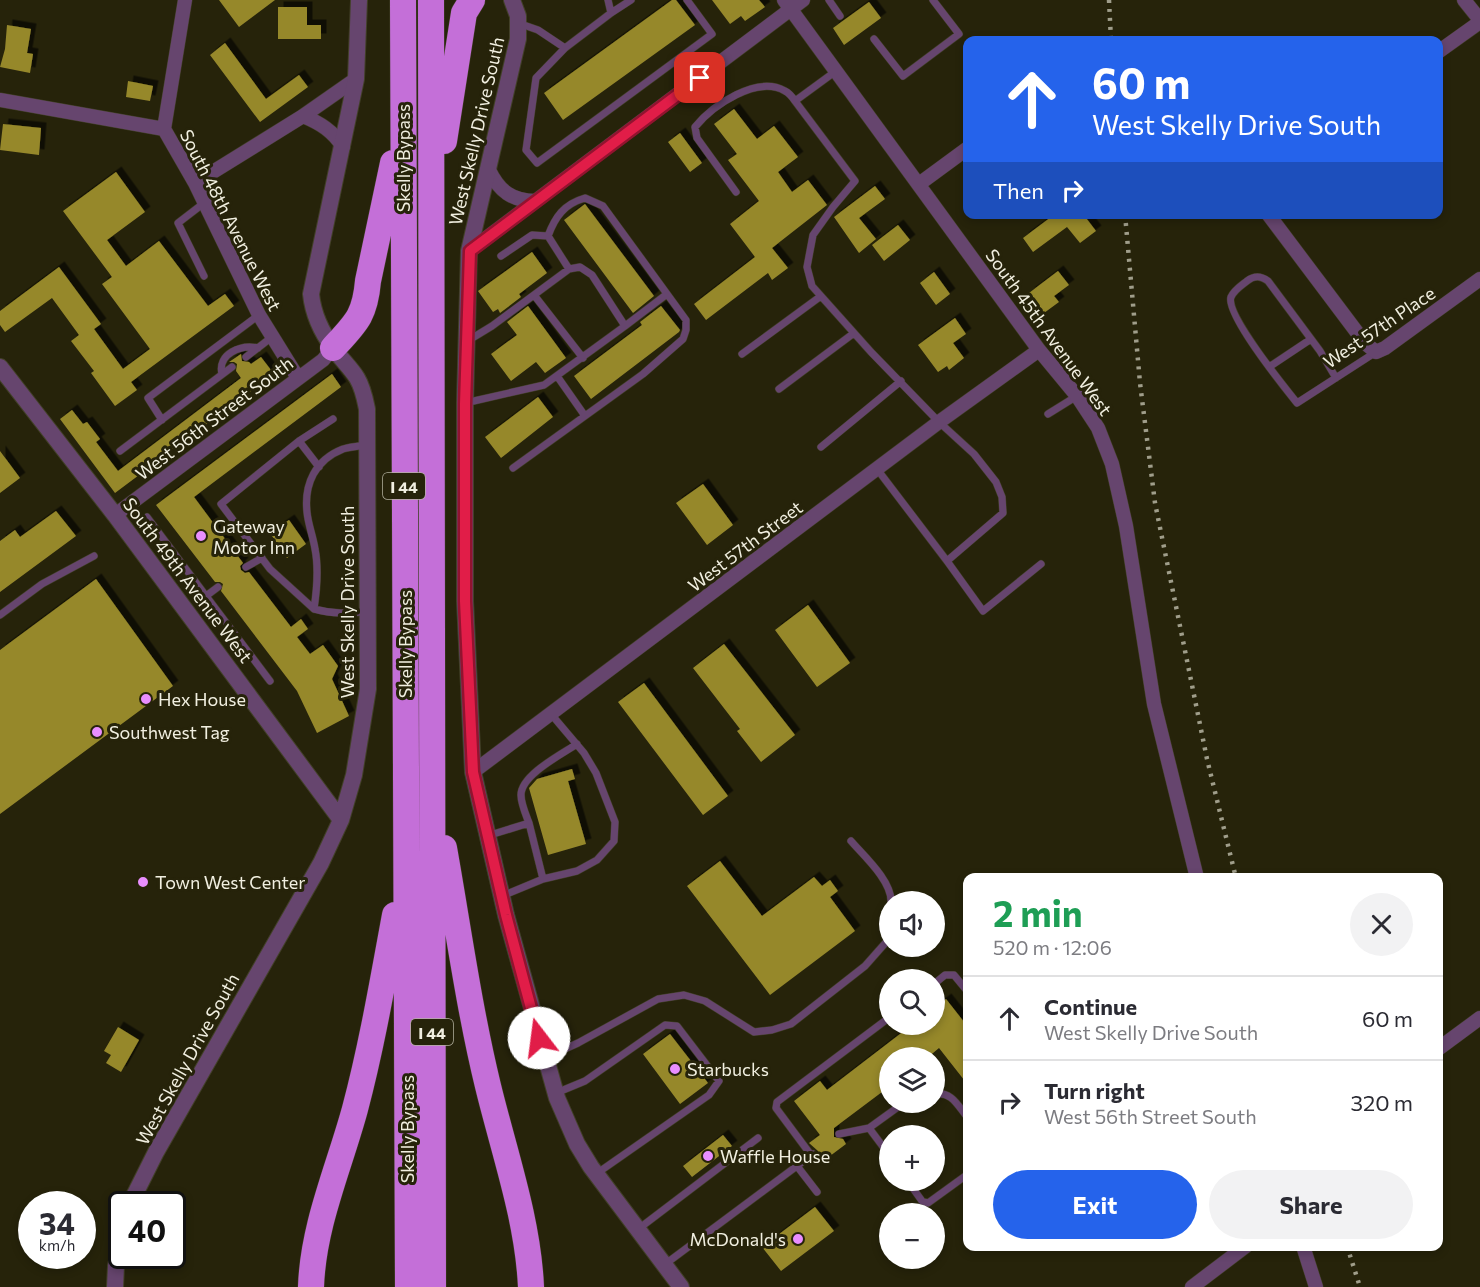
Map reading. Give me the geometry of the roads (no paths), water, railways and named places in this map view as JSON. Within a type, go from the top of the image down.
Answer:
[{"type":"highway","name":"Skelly Bypass","points":[[403,0],[408,1287]]},
{"type":"highway","name":"Skelly Bypass","points":[[431,0],[433,1287]]},
{"type":"highway","points":[[432,215],[464,13],[472,0]]},
{"type":"highway","points":[[333,348],[359,319],[366,298],[403,116]]},
{"type":"highway","points":[[432,777],[474,1023],[519,1211],[530,1262],[531,1287]]},
{"type":"highway","points":[[310,1287],[318,1230],[368,1058],[406,856]]},
{"type":"street","name":"South 48th Avenue West","points":[[185,0],[164,129],[195,183],[259,315],[298,378]]},
{"type":"street","name":"West Skelly Drive South","points":[[137,1191],[162,1142],[321,863],[341,820],[354,775],[368,689],[367,409],[356,376],[333,348],[318,321],[312,307],[311,294],[356,79],[359,0]]},
{"type":"street","name":"West Skelly Drive South","points":[[512,0],[518,16],[518,39],[470,251],[465,404],[465,601],[473,772],[506,915],[544,1058]]},
{"type":"street","points":[[470,251],[788,5],[802,0]]},
{"type":"street","points":[[1443,48],[1480,21],[1464,0]]},
{"type":"street","name":"South 45th Avenue West","points":[[788,5],[1039,350],[1077,396],[1098,428],[1112,464],[1126,526],[1154,704],[1196,873]]},
{"type":"street","points":[[195,183],[303,116],[356,79]]},
{"type":"street","points":[[0,100],[164,129]]},
{"type":"street","points":[[303,116],[314,120],[335,134],[343,147]]},
{"type":"street","points":[[920,184],[963,152]]},
{"type":"street","points":[[489,170],[498,185],[508,195],[516,199],[536,201]]},
{"type":"street","points":[[1272,219],[1365,343],[1376,352]]},
{"type":"street","name":"West 57th Place","points":[[1376,352],[1385,348],[1480,279]]},
{"type":"street","name":"West 56th Street South","points":[[115,515],[323,360],[333,348]]},
{"type":"street","name":"West 57th Street","points":[[473,772],[939,422],[1039,350]]},
{"type":"street","name":"South 49th Avenue West","points":[[0,367],[115,515],[341,820]]},
{"type":"street","points":[[1443,1045],[1480,1018]]},
{"type":"street","points":[[544,1058],[555,1094],[577,1144],[596,1174],[681,1287]]},
{"type":"street","points":[[1192,1287],[1239,1251]]},
{"type":"street","points":[[1305,1251],[1316,1287]]},
{"type":"street","points":[[116,1287],[117,1269]]},
{"type":"lane","points":[[608,0],[611,13]]},
{"type":"lane","points":[[631,0],[565,48],[536,78],[526,150],[537,163],[712,34],[687,0]]},
{"type":"lane","points":[[829,0],[840,16]]},
{"type":"lane","points":[[874,39],[903,76],[959,34],[933,0]]},
{"type":"lane","points":[[518,23],[538,30],[565,48]]},
{"type":"lane","points":[[795,101],[836,71]]},
{"type":"lane","points":[[736,192],[697,138],[695,127],[705,115],[741,92],[765,86],[786,91],[855,181],[813,235],[807,267],[812,286],[939,422],[974,454],[996,482],[1002,497],[1003,513],[947,561]]},
{"type":"lane","points":[[513,468],[644,374],[683,339],[686,330],[686,320],[603,206],[585,198],[564,208],[553,220],[548,236],[569,269]]},
{"type":"lane","points":[[204,203],[178,223],[204,276]]},
{"type":"lane","points":[[501,256],[532,235],[548,236]]},
{"type":"lane","points":[[466,341],[492,327],[569,269],[580,267],[592,275],[624,326]]},
{"type":"lane","points":[[1311,339],[1269,367],[1231,308],[1231,298],[1238,288],[1252,277],[1261,277],[1268,281],[1311,339],[1336,378]]},
{"type":"lane","points":[[465,404],[544,385],[667,294]]},
{"type":"lane","points":[[534,295],[583,358]]},
{"type":"lane","points":[[742,354],[821,296]]},
{"type":"lane","points":[[162,420],[148,398],[259,315]]},
{"type":"lane","points":[[779,389],[854,333]]},
{"type":"lane","points":[[246,357],[272,337]]},
{"type":"lane","points":[[221,343],[230,354]]},
{"type":"lane","points":[[222,374],[220,366],[222,361],[230,354],[241,347],[258,348]]},
{"type":"lane","name":"West 57th Place","points":[[1269,367],[1297,403],[1376,352]]},
{"type":"lane","points":[[120,452],[232,367]]},
{"type":"lane","points":[[557,376],[585,416]]},
{"type":"lane","points":[[821,447],[901,381]]},
{"type":"lane","points":[[1048,414],[1077,396]]},
{"type":"lane","points":[[333,419],[299,441],[221,504],[262,558],[314,609],[348,614],[368,611]]},
{"type":"lane","points":[[299,441],[319,467]]},
{"type":"lane","points":[[314,609],[317,590],[316,551],[307,514],[306,491],[310,478],[319,467],[342,450],[368,445]]},
{"type":"lane","points":[[877,469],[983,611],[1041,564]]},
{"type":"lane","points":[[147,517],[270,681]]},
{"type":"lane","points":[[0,615],[42,584],[94,556]]},
{"type":"lane","points":[[246,567],[262,558]]},
{"type":"lane","points":[[206,597],[218,587]]},
{"type":"lane","points":[[502,896],[543,879],[577,871],[597,860],[614,841],[615,822],[596,773],[577,744],[551,714]]},
{"type":"lane","points":[[543,879],[520,795],[531,774],[577,744]]},
{"type":"lane","points":[[487,836],[529,823]]},
{"type":"lane","points":[[851,841],[875,867],[890,891]]},
{"type":"lane","points":[[544,1058],[578,1043],[658,999],[684,994],[705,1000],[754,1032],[772,1030],[791,1024],[866,966],[879,951]]},
{"type":"lane","points":[[945,975],[954,975],[963,986]]},
{"type":"lane","points":[[555,1094],[585,1081],[665,1025],[677,1026],[719,1081],[709,1095],[596,1174]]},
{"type":"lane","points":[[664,1265],[813,1154],[776,1108],[777,1102],[879,1025]]},
{"type":"lane","points":[[945,1094],[950,1095],[963,1112]]},
{"type":"lane","points":[[839,1134],[869,1128],[890,1113]]},
{"type":"lane","points":[[869,1128],[879,1141]]},
{"type":"lane","points":[[637,1230],[758,1138]]},
{"type":"lane","points":[[797,1166],[817,1192]]},
{"type":"lane","points":[[945,1191],[963,1178]]},
{"type":"lane","points":[[915,1191],[922,1201],[928,1203],[945,1191]]},
{"type":"railway","points":[[1109,0],[1111,36]]},
{"type":"railway","points":[[1125,219],[1140,383],[1155,503],[1207,759],[1235,873]]},
{"type":"railway","points":[[1349,1251],[1360,1287]]},
{"type":"place","name":"Gateway Motor Inn","points":[[201,536]]},
{"type":"place","name":"Hex House","points":[[146,699]]},
{"type":"place","name":"Southwest Tag","points":[[97,732]]},
{"type":"place","name":"Town West Center","points":[[143,882]]},
{"type":"place","name":"Starbucks","points":[[675,1069]]},
{"type":"place","name":"Waffle House","points":[[708,1156]]},
{"type":"place","name":"McDonald's","points":[[798,1239]]}]
